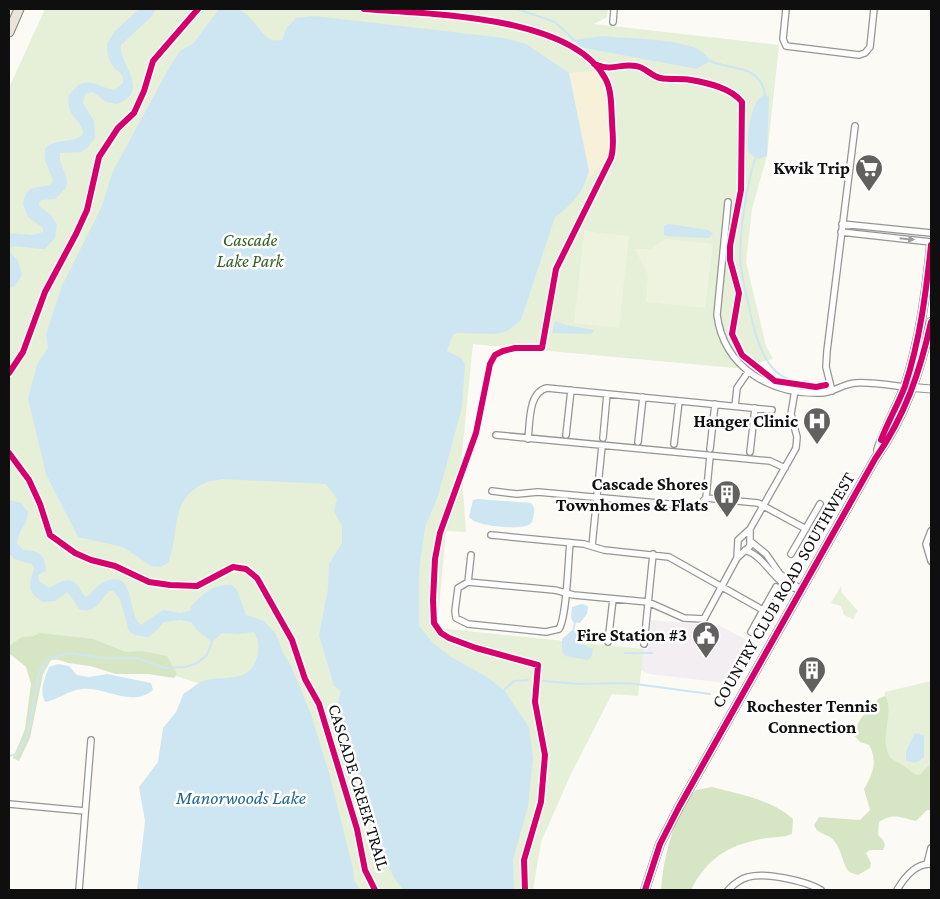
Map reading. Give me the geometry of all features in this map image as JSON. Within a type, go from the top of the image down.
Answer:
[{"type":"highway","points":[[9,32],[19,9]]},
{"type":"main road","points":[[875,459],[904,387],[920,328],[931,243]]},
{"type":"main road","points":[[875,459],[894,429],[914,388],[931,322]]},
{"type":"main road","name":"COUNTRY CLUB ROAD SOUTHWEST","points":[[645,890],[660,844],[800,589],[875,459]]},
{"type":"street","points":[[613,22],[614,9]]},
{"type":"street","points":[[786,9],[783,39],[786,46],[859,55],[868,52],[874,9]]},
{"type":"street","points":[[832,391],[826,357],[855,126]]},
{"type":"street","points":[[728,202],[716,309],[719,331],[730,354],[748,372],[769,385],[820,393],[856,383],[931,389]]},
{"type":"street","points":[[842,224],[931,233]]},
{"type":"street","points":[[841,232],[931,243]]},
{"type":"street","points":[[735,406],[737,388],[748,372]]},
{"type":"street","points":[[528,438],[534,401],[538,392],[547,388],[772,410]]},
{"type":"street","points":[[566,434],[571,390]]},
{"type":"street","points":[[737,558],[738,545],[741,538],[750,529],[798,442],[792,414],[795,390]]},
{"type":"street","points":[[603,438],[607,394]]},
{"type":"street","points":[[638,442],[643,397]]},
{"type":"street","points":[[674,444],[679,401]]},
{"type":"street","points":[[710,448],[715,404]]},
{"type":"street","points":[[750,452],[755,408]]},
{"type":"street","points":[[496,435],[770,461],[785,468]]},
{"type":"street","points":[[592,546],[602,446]]},
{"type":"street","points":[[492,491],[516,494],[538,492],[690,506],[700,504],[706,498],[710,456]]},
{"type":"street","points":[[706,498],[763,505],[806,529]]},
{"type":"street","points":[[791,554],[820,504]]},
{"type":"street","points":[[570,543],[565,593],[562,624],[556,631],[546,632],[468,624],[458,620],[455,611],[458,588],[468,582],[565,593],[613,599],[648,602],[684,618],[704,620],[737,558],[744,550],[749,548],[750,529]]},
{"type":"street","points":[[931,531],[926,544],[931,561]]},
{"type":"street","points":[[491,535],[570,543],[604,550],[653,554],[671,558],[763,610]]},
{"type":"street","points":[[741,538],[746,538],[766,554],[780,582],[800,589]]},
{"type":"street","points":[[738,545],[770,565]]},
{"type":"street","points":[[644,644],[653,554]]},
{"type":"street","points":[[468,582],[471,555]]},
{"type":"street","points":[[751,632],[776,586]]},
{"type":"street","points":[[608,642],[613,599]]},
{"type":"street","points":[[78,890],[91,740]]},
{"type":"street","points":[[9,804],[85,811]]},
{"type":"street","points":[[897,890],[912,872],[929,864],[931,848]]},
{"type":"street","points":[[728,890],[742,879],[760,876],[803,883],[821,890]]},
{"type":"shaded area","points":[[651,620],[720,626],[757,645],[735,684],[649,674],[641,670],[644,649],[648,649]]},
{"type":"green space","name":"Cascade Lake Park","points":[[45,9],[608,9],[607,17],[594,24],[779,45],[767,156],[752,209],[746,262],[766,346],[773,359],[735,368],[473,344],[461,463],[466,532],[446,531],[437,628],[644,649],[638,696],[612,694],[571,774],[541,842],[533,890],[284,890],[302,716],[160,671],[9,655],[9,88]]},
{"type":"green space","points":[[584,231],[629,236],[619,328],[574,323]]},
{"type":"green space","points":[[665,239],[713,244],[705,308],[646,302],[648,275],[635,249],[650,249]]},
{"type":"green space","points":[[841,586],[842,593],[858,611],[853,619],[844,615],[841,606],[831,603]]},
{"type":"green space","points":[[40,633],[93,639],[126,652],[142,651],[167,656],[177,674],[174,678],[149,674],[116,674],[90,666],[68,663],[57,659],[51,660],[43,674],[30,738],[19,761],[13,758],[25,729],[31,684],[26,667],[9,653],[9,646],[22,637],[34,636]]},
{"type":"green space","points":[[931,681],[931,791],[879,750],[885,692]]},
{"type":"green space","points":[[885,696],[889,710],[886,735],[887,751],[892,759],[918,775],[931,763],[931,810],[927,810],[916,821],[893,816],[879,822],[878,835],[884,842],[884,848],[883,850],[870,850],[866,853],[871,863],[870,868],[858,875],[849,872],[833,839],[818,831],[814,825],[819,817],[860,820],[870,810],[864,789],[872,773],[874,762],[872,751],[869,745],[860,742],[855,736],[862,717],[878,699]]},
{"type":"green space","points":[[712,787],[766,802],[785,812],[793,819],[792,834],[749,842],[728,850],[711,862],[697,879],[691,890],[661,890],[667,851],[682,810],[696,790]]},
{"type":"sand","points":[[597,71],[606,86],[610,151],[609,157],[586,182],[588,171],[569,73]]},
{"type":"water","points":[[139,9],[156,9],[151,17],[121,45],[121,52],[133,84],[132,92],[127,98],[117,104],[106,102],[93,92],[85,94],[83,103],[94,121],[95,138],[81,152],[60,153],[67,183],[66,188],[55,199],[41,200],[39,203],[39,206],[51,215],[57,225],[55,238],[45,249],[9,248],[9,233],[33,235],[43,232],[43,228],[28,217],[23,204],[27,192],[34,188],[51,184],[53,180],[45,160],[45,149],[54,143],[76,139],[83,134],[70,109],[68,103],[69,95],[75,88],[85,82],[114,90],[123,83],[122,75],[110,61],[107,44],[115,31]]},
{"type":"water","points":[[237,9],[250,18],[264,34],[275,40],[282,40],[286,29],[296,18],[315,16],[504,38],[526,44],[569,73],[589,171],[587,178],[567,208],[555,217],[521,320],[507,331],[496,334],[456,333],[452,336],[447,351],[461,358],[465,364],[462,407],[438,496],[425,527],[419,571],[419,626],[432,642],[451,657],[487,677],[504,690],[529,727],[533,758],[528,806],[513,860],[514,890],[403,890],[393,876],[375,836],[363,786],[337,707],[341,691],[334,686],[319,635],[328,589],[329,564],[342,543],[342,526],[334,511],[337,499],[326,484],[222,479],[207,482],[194,489],[186,497],[177,517],[172,551],[168,563],[160,567],[151,566],[123,547],[78,537],[46,474],[28,398],[38,362],[48,348],[46,334],[62,286],[102,206],[113,171],[169,68],[180,51],[194,43],[218,10]]},
{"type":"water","points":[[605,36],[679,43],[704,53],[710,61],[696,69],[579,47],[574,40]]},
{"type":"water","points":[[765,95],[769,97],[767,156],[757,159],[748,152],[749,129],[756,103]]},
{"type":"water","points":[[669,224],[708,230],[713,233],[709,238],[667,236],[664,235],[664,226]]},
{"type":"water","points":[[9,251],[18,261],[22,275],[15,286],[9,288]]},
{"type":"water","points":[[555,321],[593,330],[594,332],[590,334],[552,333]]},
{"type":"water","name":"Manorwoods Lake","points":[[9,500],[21,503],[28,512],[17,543],[23,550],[37,552],[43,557],[46,571],[38,575],[39,581],[49,588],[64,581],[72,581],[76,583],[86,597],[104,582],[114,579],[122,581],[129,594],[136,620],[141,625],[163,610],[181,613],[190,611],[191,606],[195,602],[214,588],[232,585],[237,590],[246,615],[264,621],[276,634],[311,714],[329,773],[353,869],[354,880],[360,890],[137,890],[145,821],[139,787],[158,762],[163,728],[176,712],[184,693],[203,681],[236,677],[250,670],[255,663],[258,653],[257,639],[253,632],[239,634],[222,633],[212,642],[197,630],[191,622],[181,620],[164,622],[148,637],[135,635],[129,631],[120,599],[113,591],[109,591],[93,609],[89,610],[79,609],[68,592],[55,601],[43,602],[31,591],[30,584],[34,569],[32,564],[14,559],[9,553]]},
{"type":"water","points":[[473,500],[531,503],[534,507],[532,522],[518,527],[480,523],[469,517]]},
{"type":"water","points":[[582,604],[588,606],[587,614],[580,623],[573,622],[571,618],[572,607]]},
{"type":"water","points":[[571,631],[576,631],[581,644],[593,649],[592,655],[588,660],[565,656],[562,651],[562,639]]},
{"type":"water","points":[[58,664],[69,666],[77,675],[89,677],[107,674],[151,683],[153,690],[145,695],[127,697],[91,689],[82,689],[45,702],[43,698],[43,684],[46,675],[49,667]]},
{"type":"water","points":[[915,733],[924,735],[924,757],[918,762],[911,762],[906,760],[906,751]]},
{"type":"waterway","points":[[517,9],[555,22],[574,40]]},
{"type":"waterway","points":[[710,61],[751,73],[758,78],[765,95]]},
{"type":"waterway","points":[[755,159],[744,207],[740,257],[754,329],[764,355],[772,367],[781,375],[793,380],[808,381]]},
{"type":"waterway","points":[[573,631],[575,622]]},
{"type":"waterway","points":[[9,756],[17,754],[28,733],[39,672],[49,659],[68,653],[104,658],[137,658],[165,668],[185,667],[197,663],[207,655],[212,642]]},
{"type":"waterway","points":[[625,653],[652,653]]},
{"type":"waterway","points":[[504,690],[514,681],[528,680]]},
{"type":"waterway","points":[[543,681],[579,684],[628,683],[710,694]]},
{"type":"cycle path","points":[[9,373],[23,352],[45,292],[87,210],[99,157],[118,128],[134,113],[144,91],[153,61],[198,9]]},
{"type":"cycle path","points":[[364,9],[459,16],[531,30],[562,41],[588,57],[605,78],[610,93],[613,143],[611,158],[556,269],[542,348],[515,348],[503,351],[495,355],[490,364],[476,433],[440,533],[435,559],[434,623],[441,633],[476,648],[538,665],[535,702],[545,755],[541,802],[524,860],[525,890]]},
{"type":"cycle path","points":[[594,64],[607,67],[636,66],[660,78],[687,79],[705,83],[732,93],[742,102],[741,190],[730,246],[730,260],[739,293],[732,334],[742,355],[775,381],[816,387],[826,385]]},
{"type":"cycle path","points":[[881,440],[905,386],[915,351],[925,299],[931,245]]},
{"type":"cycle path","points":[[645,890],[660,844],[679,807],[895,426],[916,376],[931,322]]},
{"type":"cycle path","name":"CASCADE CREEK TRAIL","points":[[9,453],[29,480],[40,504],[50,535],[75,553],[91,560],[115,566],[149,582],[170,585],[197,586],[233,567],[246,569],[257,578],[292,640],[305,679],[319,704],[357,829],[365,870],[375,890]]},
{"type":"place","name":"Kwik Trip","points":[[869,192]]},
{"type":"place","name":"Hanger Clinic","points":[[817,445]]},
{"type":"place","name":"Cascade Shores Townhomes & Flats","points":[[727,518]]},
{"type":"place","name":"Fire Station #3","points":[[706,659]]},
{"type":"place","name":"Rochester Tennis Connection","points":[[812,694]]}]
